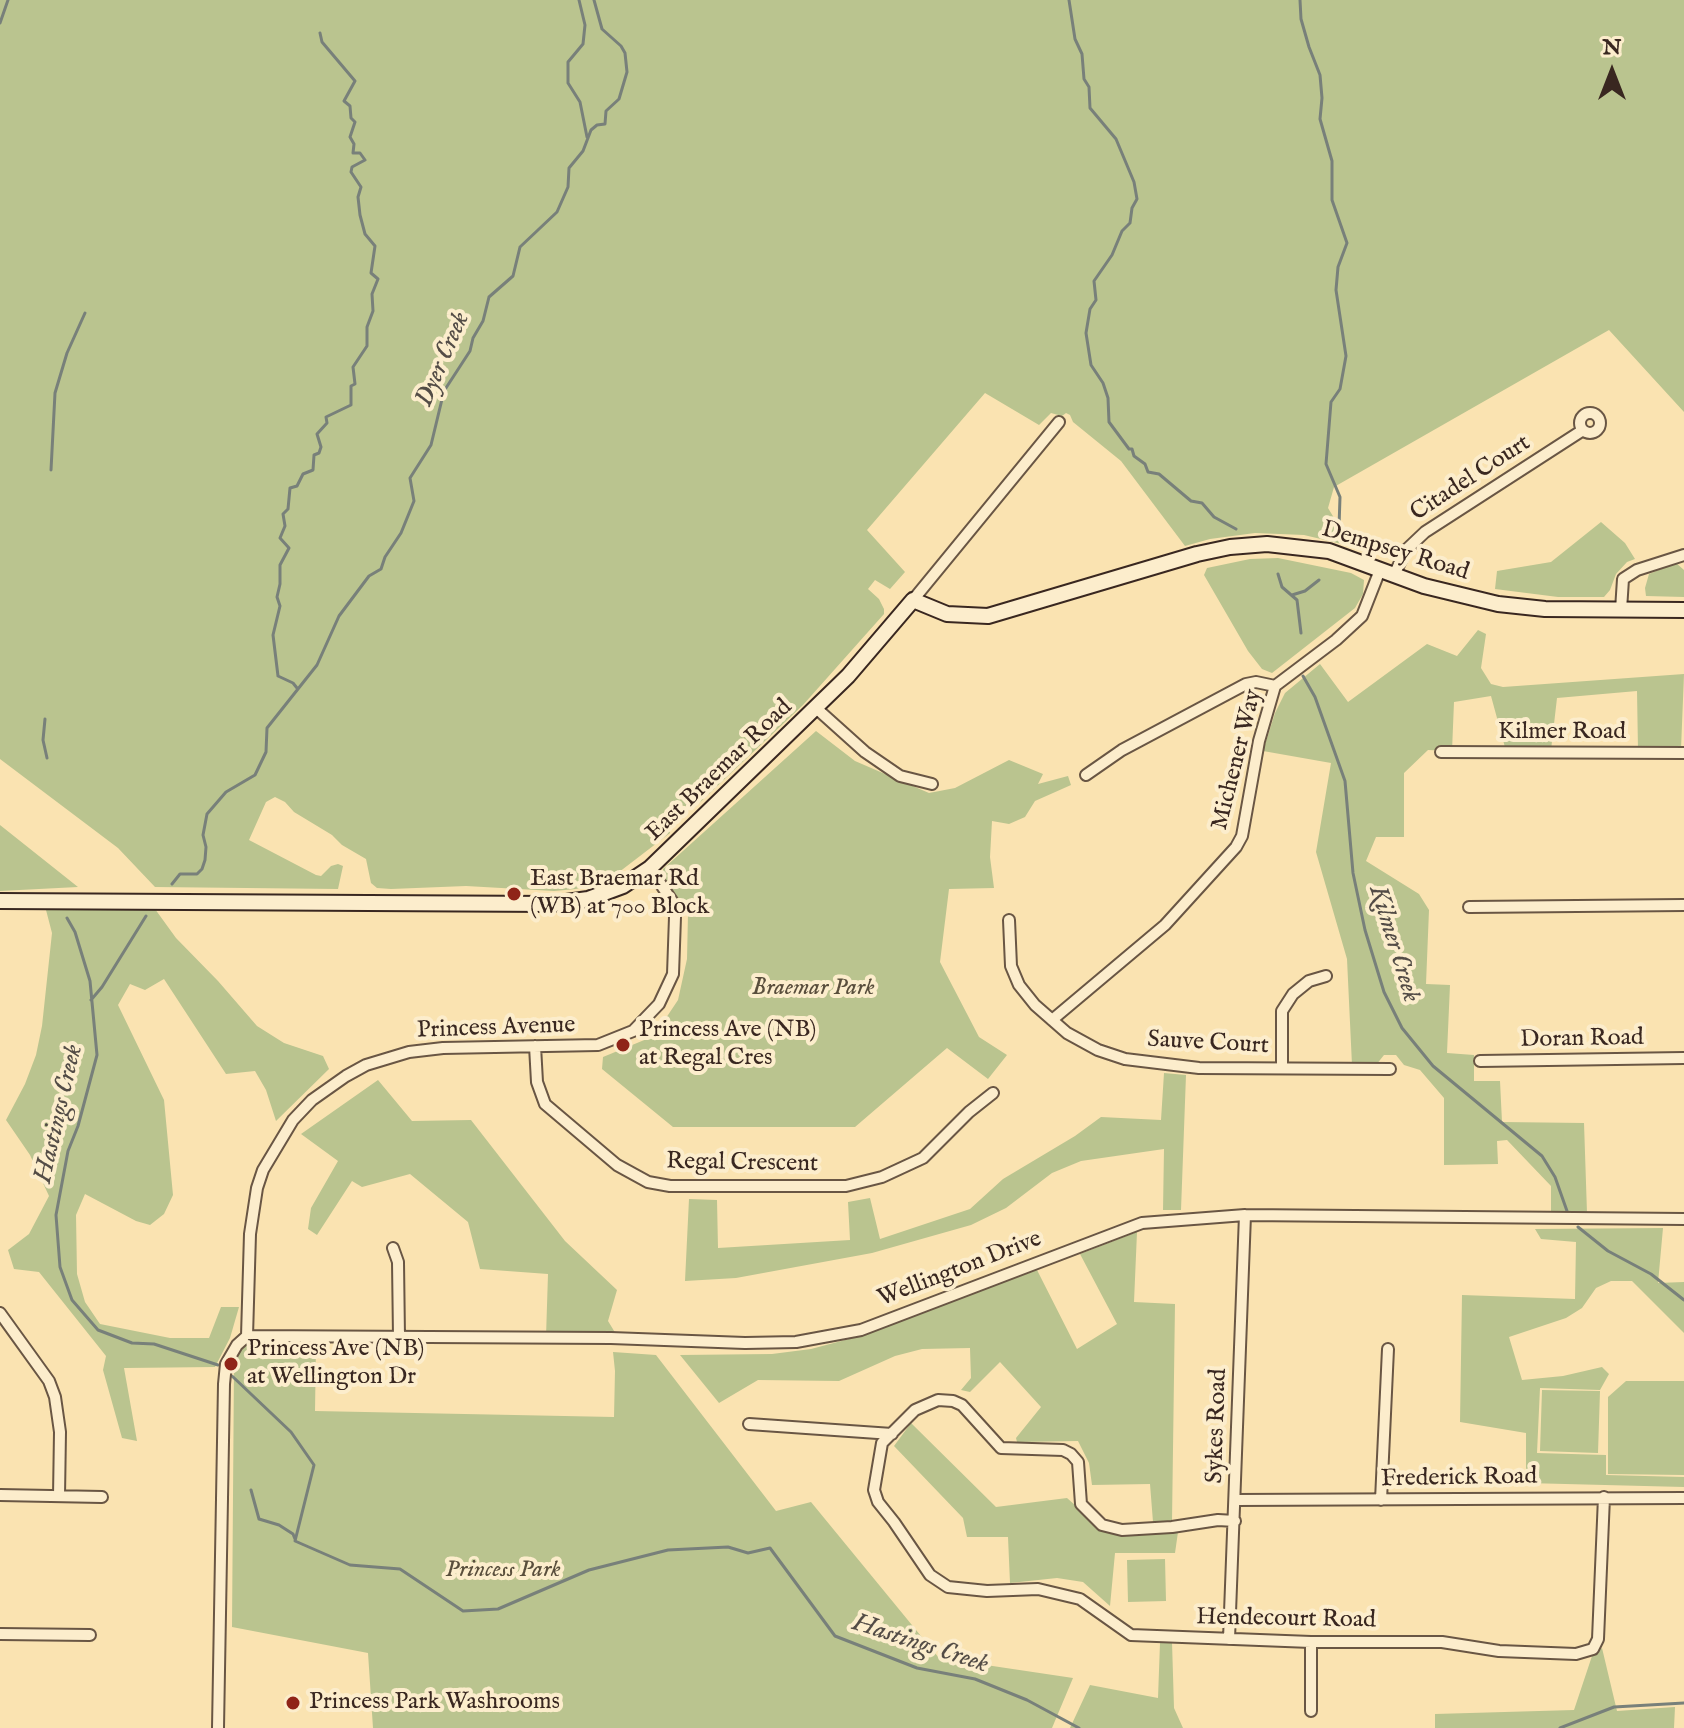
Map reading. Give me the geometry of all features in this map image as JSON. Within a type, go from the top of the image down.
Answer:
[{"type":"street","name":"East Braemar Road","points":[[0,901],[552,904],[578,901],[623,886],[650,868],[848,676],[1059,422]]},
{"type":"street","name":"Citadel Court","points":[[1387,572],[1425,532],[1583,430]]},
{"type":"street","name":"Dempsey Road","points":[[913,600],[947,614],[988,616],[1197,554],[1249,545],[1306,547],[1346,557],[1445,592],[1498,604],[1545,609],[1684,610]]},
{"type":"street","points":[[1621,610],[1623,579],[1637,570],[1684,555]]},
{"type":"street","name":"Michener Way","points":[[1052,1020],[1165,925],[1236,847],[1242,836],[1259,741],[1275,686],[1336,640],[1362,616],[1387,572]]},
{"type":"street","points":[[1086,775],[1122,750],[1246,684],[1256,682],[1275,686]]},
{"type":"street","points":[[816,708],[865,752],[900,776],[932,784]]},
{"type":"street","name":"Kilmer Road","points":[[1441,752],[1684,753]]},
{"type":"street","name":"Princess Avenue","points":[[247,1336],[250,1234],[257,1188],[276,1146],[293,1120],[312,1100],[356,1070],[409,1052],[443,1048],[598,1045],[633,1031],[659,1004],[673,974],[675,917],[672,901],[650,868]]},
{"type":"street","points":[[1469,907],[1684,905]]},
{"type":"street","name":"Sauve Court","points":[[1009,920],[1011,966],[1019,985],[1067,1033],[1098,1050],[1125,1059],[1199,1068],[1390,1069]]},
{"type":"street","points":[[1282,1068],[1282,1011],[1293,994],[1309,981],[1326,976]]},
{"type":"street","name":"Regal Crescent","points":[[535,1046],[537,1082],[545,1104],[617,1165],[648,1182],[670,1186],[846,1186],[882,1177],[923,1158],[969,1112],[993,1093]]},
{"type":"street","name":"Doran Road","points":[[1480,1061],[1684,1058]]},
{"type":"street","name":"Wellington Drive","points":[[247,1336],[796,1342],[861,1330],[1142,1223],[1245,1215],[1684,1219]]},
{"type":"street","name":"Sykes Road","points":[[1229,1639],[1245,1215]]},
{"type":"street","points":[[393,1248],[398,1262],[399,1337]]},
{"type":"street","points":[[0,1313],[14,1328],[49,1381],[55,1397],[60,1432],[59,1496]]},
{"type":"street","points":[[218,1728],[224,1384],[226,1364],[237,1345],[247,1336]]},
{"type":"street","points":[[1381,1500],[1388,1349]]},
{"type":"street","points":[[749,1424],[892,1434],[915,1410],[938,1400],[953,1401],[962,1405],[1001,1448],[1063,1450],[1071,1454],[1078,1462],[1081,1504],[1102,1525],[1122,1530],[1235,1521]]},
{"type":"street","name":"Hendecourt Road","points":[[892,1434],[882,1443],[874,1490],[878,1502],[930,1575],[948,1587],[987,1591],[1038,1589],[1080,1599],[1131,1635],[1311,1642],[1442,1642],[1499,1651],[1585,1653],[1593,1649],[1600,1625],[1604,1497]]},
{"type":"street","points":[[0,1495],[102,1497]]},
{"type":"street","name":"Frederick Road","points":[[1235,1500],[1684,1498]]},
{"type":"street","points":[[0,1634],[90,1635]]},
{"type":"street","points":[[1311,1642],[1311,1711]]},
{"type":"green space","points":[[0,0],[1684,0],[1684,412],[1609,330],[1334,487],[1328,508],[1348,541],[1346,545],[1304,535],[1255,533],[1185,546],[1121,461],[1073,422],[1070,415],[1051,413],[1039,425],[985,393],[867,530],[905,572],[890,589],[875,580],[868,589],[879,599],[884,614],[803,705],[693,809],[681,805],[677,807],[667,819],[670,833],[610,879],[576,889],[554,891],[466,886],[377,888],[371,883],[366,859],[275,797],[266,802],[249,840],[316,875],[321,876],[331,866],[343,866],[338,889],[155,887],[118,848],[0,759]]},
{"type":"green space","points":[[1601,522],[1625,543],[1635,559],[1627,562],[1616,574],[1604,597],[1558,597],[1495,589],[1497,571],[1551,562]]},
{"type":"green space","points":[[1278,558],[1351,573],[1364,580],[1363,594],[1355,608],[1272,673],[1262,669],[1248,651],[1204,575],[1207,568],[1250,559]]},
{"type":"green space","points":[[1676,563],[1684,570],[1684,597],[1646,596],[1649,574]]},
{"type":"green space","points":[[1478,630],[1486,634],[1481,668],[1491,684],[1503,687],[1684,674],[1681,749],[1638,750],[1637,691],[1557,698],[1551,750],[1506,751],[1491,696],[1454,702],[1452,751],[1428,750],[1404,773],[1404,837],[1376,837],[1366,861],[1419,894],[1429,910],[1426,984],[1450,985],[1447,1053],[1474,1055],[1474,1081],[1500,1081],[1502,1122],[1584,1123],[1587,1213],[1551,1213],[1551,1186],[1507,1140],[1497,1141],[1498,1164],[1444,1165],[1444,1098],[1420,1070],[1404,1065],[1396,1055],[1384,1055],[1376,1065],[1352,1065],[1347,959],[1316,852],[1331,763],[1263,751],[1285,693],[1320,664],[1348,702],[1427,644],[1457,656]]},
{"type":"green space","name":"Braemar Park","points":[[816,731],[855,761],[929,793],[955,788],[1009,760],[1043,774],[1038,784],[1068,776],[1071,785],[1035,801],[1025,817],[1009,824],[992,821],[990,857],[994,888],[949,889],[940,962],[979,1037],[1007,1055],[988,1079],[947,1048],[855,1127],[673,1127],[602,1069],[603,1057],[654,1036],[678,1000],[687,959],[688,914],[662,883],[663,869]]},
{"type":"green space","points":[[0,825],[78,887],[0,891]]},
{"type":"green space","points":[[155,909],[176,938],[257,1026],[284,1043],[323,1056],[329,1069],[276,1121],[266,1090],[255,1071],[226,1074],[164,979],[145,990],[130,984],[118,1005],[164,1100],[173,1195],[164,1214],[150,1225],[136,1221],[85,1194],[76,1215],[77,1274],[85,1302],[100,1324],[170,1338],[209,1338],[221,1307],[239,1307],[230,1338],[215,1367],[124,1368],[137,1441],[122,1438],[103,1370],[106,1356],[39,1272],[14,1269],[8,1250],[29,1234],[49,1196],[30,1155],[6,1120],[25,1084],[42,1026],[52,933],[46,910]]},
{"type":"green space","points":[[1164,1073],[1186,1075],[1181,1210],[1163,1210],[1164,1149],[1081,1161],[1052,1173],[1006,1208],[971,1225],[872,1253],[736,1278],[685,1281],[689,1199],[717,1200],[718,1248],[850,1240],[848,1202],[870,1198],[880,1239],[970,1209],[1003,1179],[1101,1117],[1161,1120]]},
{"type":"green space","points":[[378,1080],[412,1121],[471,1120],[565,1241],[617,1290],[608,1321],[619,1339],[546,1337],[548,1274],[480,1269],[468,1222],[410,1174],[362,1187],[352,1181],[317,1235],[308,1229],[311,1208],[338,1161],[301,1134]]},
{"type":"green space","points":[[1663,1228],[1658,1283],[1684,1282],[1684,1333],[1632,1281],[1611,1281],[1596,1288],[1582,1308],[1566,1318],[1509,1337],[1522,1380],[1563,1376],[1602,1367],[1609,1374],[1600,1390],[1540,1388],[1537,1453],[1606,1455],[1606,1475],[1684,1477],[1684,1487],[1526,1483],[1526,1433],[1460,1422],[1462,1295],[1575,1299],[1576,1242],[1541,1239],[1535,1229]]},
{"type":"green space","points":[[1137,1232],[1134,1302],[1175,1304],[1172,1521],[1153,1522],[1150,1484],[1092,1485],[1089,1463],[1078,1441],[1017,1442],[1016,1438],[1041,1407],[1000,1362],[970,1392],[961,1390],[971,1378],[970,1348],[922,1349],[895,1356],[839,1381],[758,1380],[719,1403],[680,1355],[772,1354],[811,1349],[860,1336],[1037,1270],[1077,1349],[1117,1324],[1080,1254]]},
{"type":"green space","name":"Princess Park","points":[[249,1344],[316,1345],[315,1411],[614,1417],[613,1352],[656,1355],[776,1511],[811,1502],[939,1658],[1073,1678],[1052,1728],[373,1728],[368,1653],[232,1627],[234,1365],[241,1349]]},
{"type":"green space","points":[[1626,1381],[1684,1381],[1684,1475],[1608,1474],[1608,1397]]},
{"type":"green space","points":[[1542,1390],[1600,1391],[1598,1453],[1540,1451]]},
{"type":"green space","points":[[911,1423],[996,1507],[1067,1498],[1101,1528],[1123,1534],[1178,1532],[1175,1553],[1115,1553],[1110,1606],[1083,1582],[1057,1578],[1010,1583],[1008,1537],[967,1537],[963,1518],[894,1446]]},
{"type":"green space","points":[[1165,1559],[1166,1601],[1128,1602],[1127,1560]]},
{"type":"green space","points":[[1172,1642],[1174,1708],[1183,1728],[1070,1728],[1090,1685],[1158,1698],[1160,1643]]},
{"type":"green space","points":[[1602,1648],[1617,1711],[1675,1707],[1674,1728],[1435,1728],[1435,1714],[1574,1710],[1592,1656]]},
{"type":"waterway","points":[[0,23],[8,0]]},
{"type":"waterway","points":[[579,0],[585,25],[583,44],[568,62],[568,83],[580,102],[587,137]]},
{"type":"waterway","name":"Dyer Creek","points":[[172,884],[180,874],[197,874],[202,869],[207,814],[226,792],[255,775],[266,752],[267,728],[317,665],[339,616],[369,576],[381,569],[414,501],[410,478],[431,445],[444,391],[470,351],[489,297],[513,276],[520,247],[557,212],[568,187],[569,168],[583,151],[591,130],[605,124],[606,111],[619,99],[627,72],[625,53],[602,29],[594,0]]},
{"type":"waterway","name":"Kilmer Creek","points":[[1069,0],[1075,39],[1082,54],[1084,79],[1089,87],[1090,108],[1116,139],[1134,182],[1137,199],[1130,223],[1122,231],[1112,255],[1094,281],[1096,300],[1090,309],[1086,333],[1091,365],[1103,383],[1108,398],[1109,422],[1132,449],[1134,456],[1145,464],[1148,472],[1159,474],[1191,501],[1202,503],[1214,517],[1236,529]]},
{"type":"waterway","points":[[1300,0],[1301,19],[1320,75],[1320,119],[1332,161],[1332,200],[1347,243],[1338,267],[1336,290],[1346,356],[1340,389],[1331,402],[1326,464],[1340,497],[1339,527],[1333,538]]},
{"type":"waterway","points":[[297,688],[278,676],[273,635],[280,606],[277,597],[280,565],[289,548],[280,538],[285,526],[283,514],[288,509],[290,488],[297,486],[303,474],[313,470],[314,455],[319,453],[321,447],[317,434],[327,423],[326,417],[351,405],[351,386],[355,384],[353,367],[367,346],[367,327],[373,311],[372,294],[378,279],[371,273],[375,246],[365,234],[360,215],[358,197],[361,187],[351,172],[352,167],[365,160],[360,153],[353,153],[354,144],[350,137],[355,122],[351,118],[350,106],[344,101],[355,81],[322,42],[320,33]]},
{"type":"waterway","points":[[51,470],[55,393],[67,353],[85,313]]},
{"type":"waterway","name":"Kilmer Creek","points":[[1278,574],[1282,587],[1297,600],[1301,633]]},
{"type":"waterway","points":[[1292,595],[1305,591],[1319,580]]},
{"type":"waterway","name":"Kilmer Creek","points":[[1303,676],[1315,697],[1345,781],[1353,873],[1365,930],[1384,992],[1402,1028],[1433,1066],[1542,1156],[1555,1177],[1567,1211]]},
{"type":"waterway","points":[[45,719],[43,740],[47,758]]},
{"type":"waterway","points":[[91,1000],[146,916]]},
{"type":"waterway","name":"Hastings Creek","points":[[67,918],[75,932],[90,981],[97,1055],[68,1151],[56,1215],[60,1267],[72,1300],[98,1330],[132,1343],[154,1344],[218,1365]]},
{"type":"waterway","name":"Kilmer Creek","points":[[1578,1227],[1608,1251],[1651,1274],[1684,1300]]},
{"type":"waterway","name":"Hastings Creek","points":[[232,1376],[291,1432],[314,1465],[295,1541],[350,1565],[400,1569],[463,1611],[498,1609],[589,1570],[668,1550],[728,1547],[748,1553],[770,1548],[835,1636],[917,1668],[975,1679],[1027,1700],[1079,1728]]},
{"type":"waterway","points":[[251,1490],[259,1519],[279,1525],[293,1534],[295,1539]]},
{"type":"waterway","name":"Hastings Creek","points":[[1560,1728],[1614,1707],[1684,1703]]},
{"type":"place","name":"East Braemar Rd (WB) at 700 Block","points":[[514,894]]},
{"type":"place","name":"Princess Ave (NB) at Regal Cres","points":[[623,1045]]},
{"type":"place","name":"Princess Ave (NB) at Wellington Dr","points":[[231,1364]]},
{"type":"place","name":"Princess Park Washrooms","points":[[293,1703]]}]
